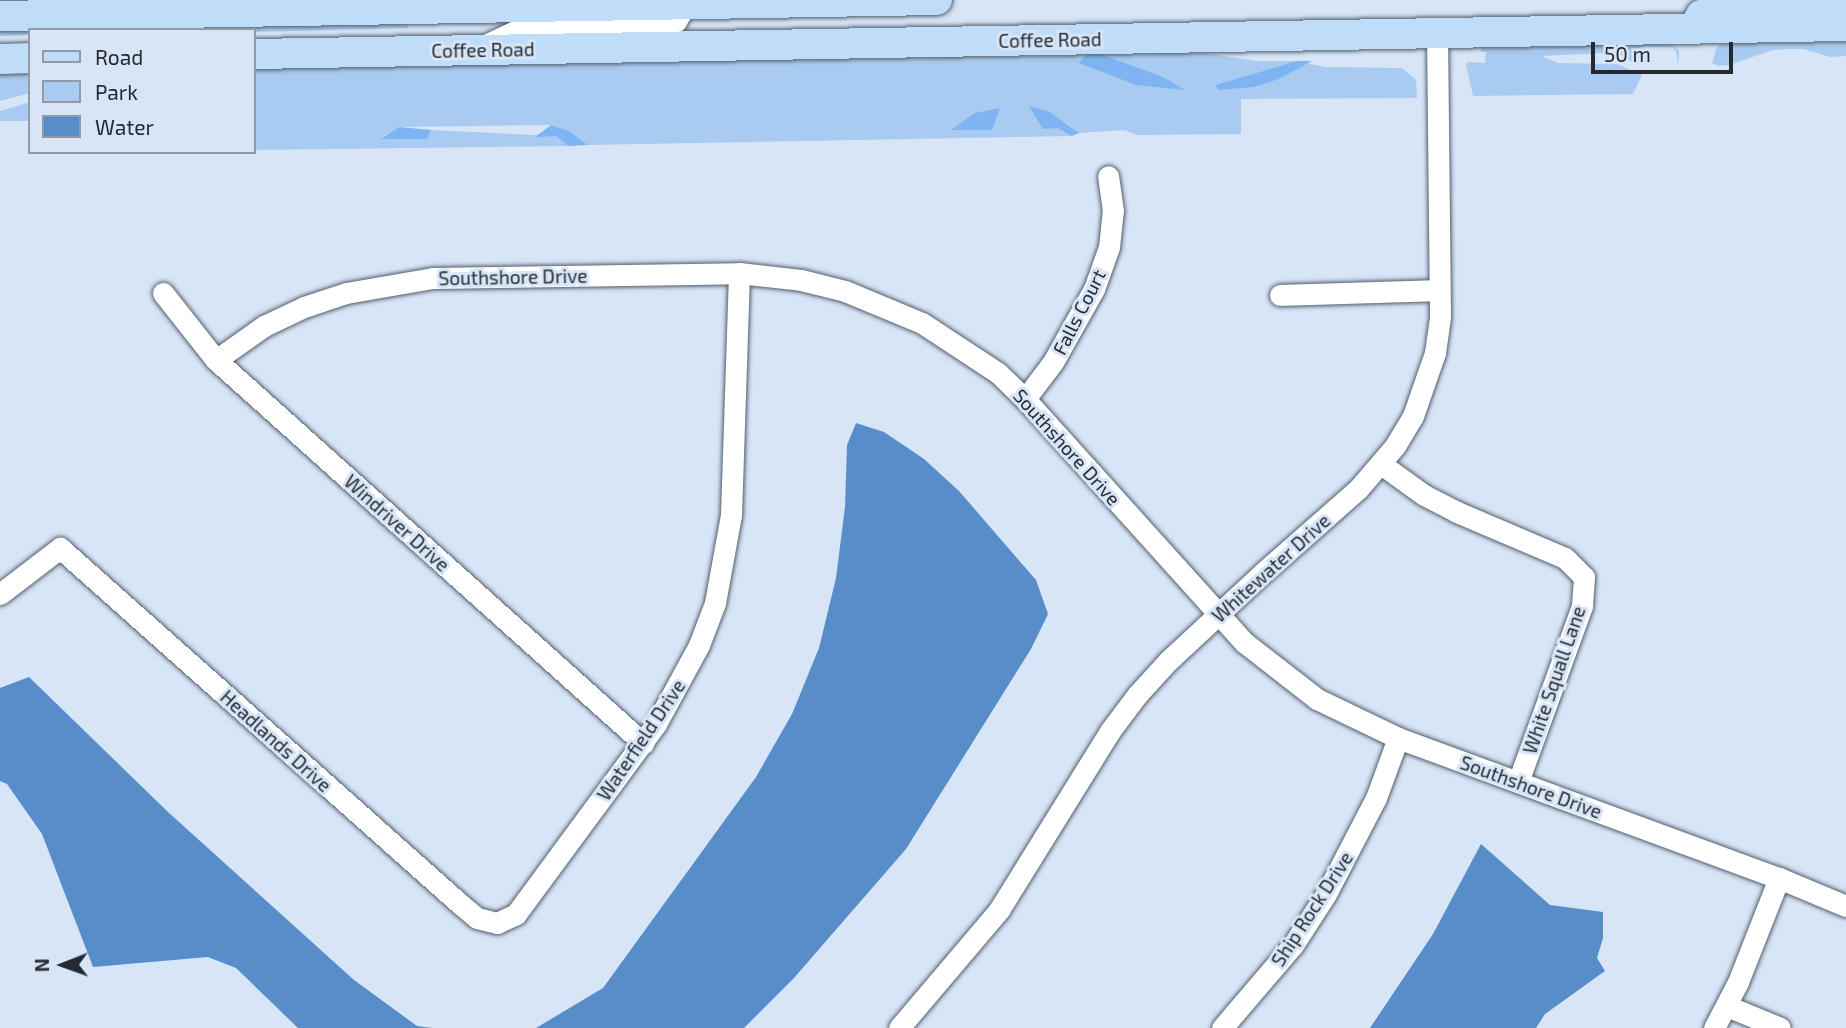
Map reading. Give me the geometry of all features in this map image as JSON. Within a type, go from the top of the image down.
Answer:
[{"type":"main road","points":[[0,16],[689,2],[937,0]]},
{"type":"main road","points":[[1693,29],[1701,15],[1720,8],[1846,2]]},
{"type":"main road","name":"Coffee Road","points":[[256,54],[1846,26]]},
{"type":"main road","points":[[0,59],[28,58]]},
{"type":"street","points":[[475,50],[517,30],[660,26],[676,21],[689,2]]},
{"type":"street","name":"Whitewater Drive","points":[[899,1028],[971,947],[999,911],[1110,731],[1137,695],[1168,661],[1359,488],[1381,464],[1413,416],[1426,385],[1438,328],[1437,35]]},
{"type":"street","name":"Falls Court","points":[[1026,399],[1054,362],[1077,323],[1102,268],[1109,247],[1112,211],[1108,176]]},
{"type":"street","name":"Southshore Drive","points":[[216,360],[264,326],[304,307],[389,284],[433,278],[739,274],[801,280],[881,304],[961,346],[1026,399],[1219,616],[1280,673],[1317,699],[1398,738],[1779,877],[1846,906]]},
{"type":"street","name":"Waterfield Drive","points":[[497,923],[516,914],[643,743],[680,686],[699,645],[725,559],[731,515],[739,274]]},
{"type":"street","points":[[1280,295],[1439,290]]},
{"type":"street","name":"Windriver Drive","points":[[163,293],[216,360],[643,743]]},
{"type":"street","name":"White Squall Lane","points":[[1381,464],[1446,507],[1565,558],[1584,577],[1582,607],[1518,782]]},
{"type":"street","name":"Headlands Drive","points":[[0,594],[60,548],[459,903],[477,918],[497,923]]},
{"type":"street","name":"Ship Rock Drive","points":[[1222,1028],[1293,944],[1326,894],[1376,798],[1398,738]]},
{"type":"street","points":[[1714,1028],[1727,1006],[1779,877]]},
{"type":"street","points":[[1727,1006],[1780,1028]]},
{"type":"green space","points":[[408,22],[408,28],[256,32],[256,28],[102,28]]},
{"type":"green space","points":[[28,29],[28,35],[0,36],[0,30]]},
{"type":"green space","points":[[1846,42],[1846,56],[1830,57],[1804,49],[1788,49],[1773,50],[1729,65],[1719,66],[1712,63],[1717,47],[1725,43]]},
{"type":"green space","points":[[1671,45],[1679,51],[1678,65],[1676,51],[1672,47],[1641,47],[1635,53],[1635,64],[1619,54],[1542,56],[1558,63],[1617,64],[1642,75],[1633,94],[1473,96],[1466,65],[1468,62],[1485,63],[1486,52],[1481,52],[1481,47]]},
{"type":"green space","points":[[1204,53],[1256,61],[1297,61],[1325,67],[1402,68],[1416,80],[1417,98],[1241,99],[1241,134],[1138,135],[1124,130],[1079,133],[1065,122],[1057,128],[1072,136],[588,145],[569,131],[551,125],[399,127],[383,137],[428,134],[431,130],[556,136],[568,146],[256,150],[256,68]]},
{"type":"green space","points":[[28,73],[28,94],[0,101],[0,74]]},
{"type":"green space","points":[[28,103],[28,121],[0,121],[0,111]]},
{"type":"shaded area","points":[[1087,54],[1100,54],[1163,77],[1185,90],[1136,85],[1079,63]]},
{"type":"shaded area","points":[[1297,61],[1312,61],[1279,79],[1253,87],[1218,90],[1216,85]]},
{"type":"shaded area","points":[[1029,106],[1050,112],[1079,133],[1072,136],[1057,128],[1043,129]]},
{"type":"shaded area","points":[[1000,108],[992,130],[951,130],[975,113]]},
{"type":"shaded area","points":[[551,125],[569,131],[588,145],[568,146],[556,136],[535,137]]},
{"type":"shaded area","points":[[399,127],[431,130],[427,139],[381,139]]},
{"type":"water","points":[[856,423],[884,432],[924,459],[959,491],[1036,580],[1048,614],[1031,649],[906,849],[794,978],[744,1028],[536,1028],[603,988],[756,777],[792,714],[819,648],[836,578],[845,507],[847,445]]},
{"type":"water","points":[[29,677],[168,812],[354,980],[417,1026],[432,1028],[298,1028],[236,968],[208,957],[93,967],[42,834],[7,784],[0,781],[0,688]]},
{"type":"water","points":[[1481,844],[1550,905],[1603,912],[1603,938],[1597,958],[1605,971],[1545,1014],[1536,1028],[1370,1028],[1433,934]]}]
